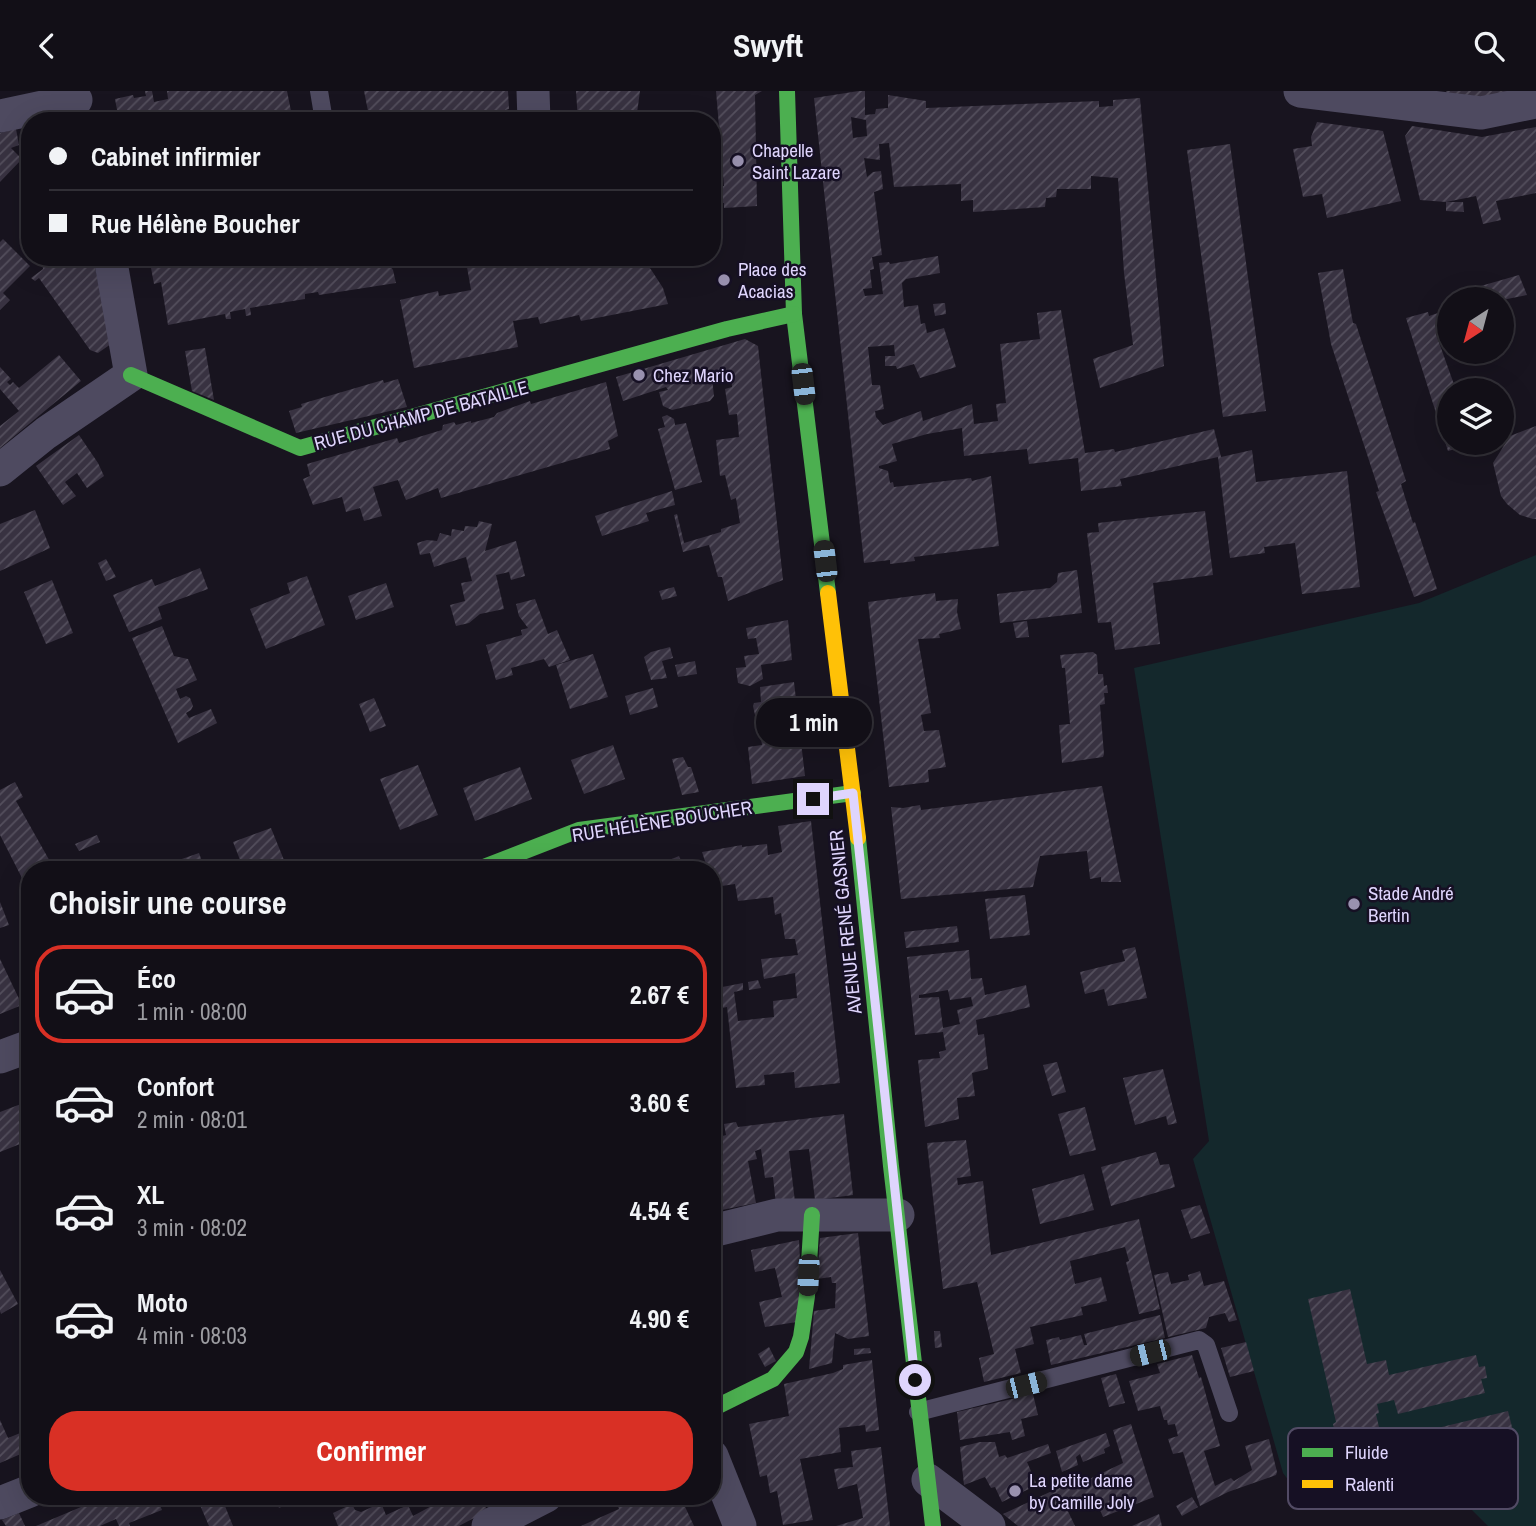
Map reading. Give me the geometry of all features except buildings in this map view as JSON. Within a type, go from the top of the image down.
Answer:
[{"type":"main road","name":"AVENUE RENÉ GASNIER","points":[[787,91],[794,314],[853,793],[918,1412],[933,1526]]},
{"type":"main road","name":"RUE DU CHAMP DE BATAILLE","points":[[131,375],[300,448],[727,329],[794,314]]},
{"type":"main road","name":"RUE HÉLÈNE BOUCHER","points":[[499,861],[579,830],[853,793]]},
{"type":"main road","points":[[721,1405],[773,1379],[796,1352],[807,1296],[812,1215]]},
{"type":"street","points":[[533,91],[534,112]]},
{"type":"street","points":[[1300,91],[1395,97],[1481,113],[1536,102]]},
{"type":"street","points":[[26,112],[77,104]]},
{"type":"street","points":[[0,116],[21,113]]},
{"type":"street","points":[[0,470],[46,433],[131,375],[112,266]]},
{"type":"street","points":[[0,1058],[21,1050]]},
{"type":"street","points":[[721,1229],[777,1215],[898,1215]]},
{"type":"street","points":[[721,1478],[740,1526]]},
{"type":"street","points":[[928,1480],[989,1526]]},
{"type":"street","points":[[0,1503],[21,1495]]},
{"type":"street","points":[[488,1526],[529,1505]]},
{"type":"lane","points":[[318,91],[322,112]]},
{"type":"lane","points":[[918,1412],[1199,1340],[1206,1345],[1229,1413]]},
{"type":"green space","name":"Stade André Bertin","points":[[1536,555],[1536,1526],[1488,1526],[1471,1509],[1518,1509],[1518,1428],[1288,1428],[1288,1480],[1283,1473],[1193,1159],[1209,1141],[1134,668],[1419,603]]},
{"type":"traffic: fast","points":[[787,91],[794,314],[828,593]]},
{"type":"traffic: fast","points":[[131,375],[300,448],[727,329],[794,314]]},
{"type":"traffic: fast","points":[[499,861],[579,830],[853,793]]},
{"type":"traffic: fast","points":[[858,838],[891,1166],[933,1526]]},
{"type":"traffic: fast","points":[[721,1405],[773,1379],[796,1352],[807,1296],[812,1215]]},
{"type":"traffic: slow","points":[[828,593],[858,838]]},
{"type":"place","name":"Chapelle Saint Lazare","points":[[738,161]]},
{"type":"place","name":"Place des Acacias","points":[[724,280]]},
{"type":"place","name":"Chez Mario","points":[[639,375]]},
{"type":"place","name":"Stade André Bertin","points":[[1354,904]]},
{"type":"place","name":"La petite dame by Camille Joly","points":[[1015,1491]]},
{"type":"route","points":[[813,799],[853,793],[915,1380]]}]
